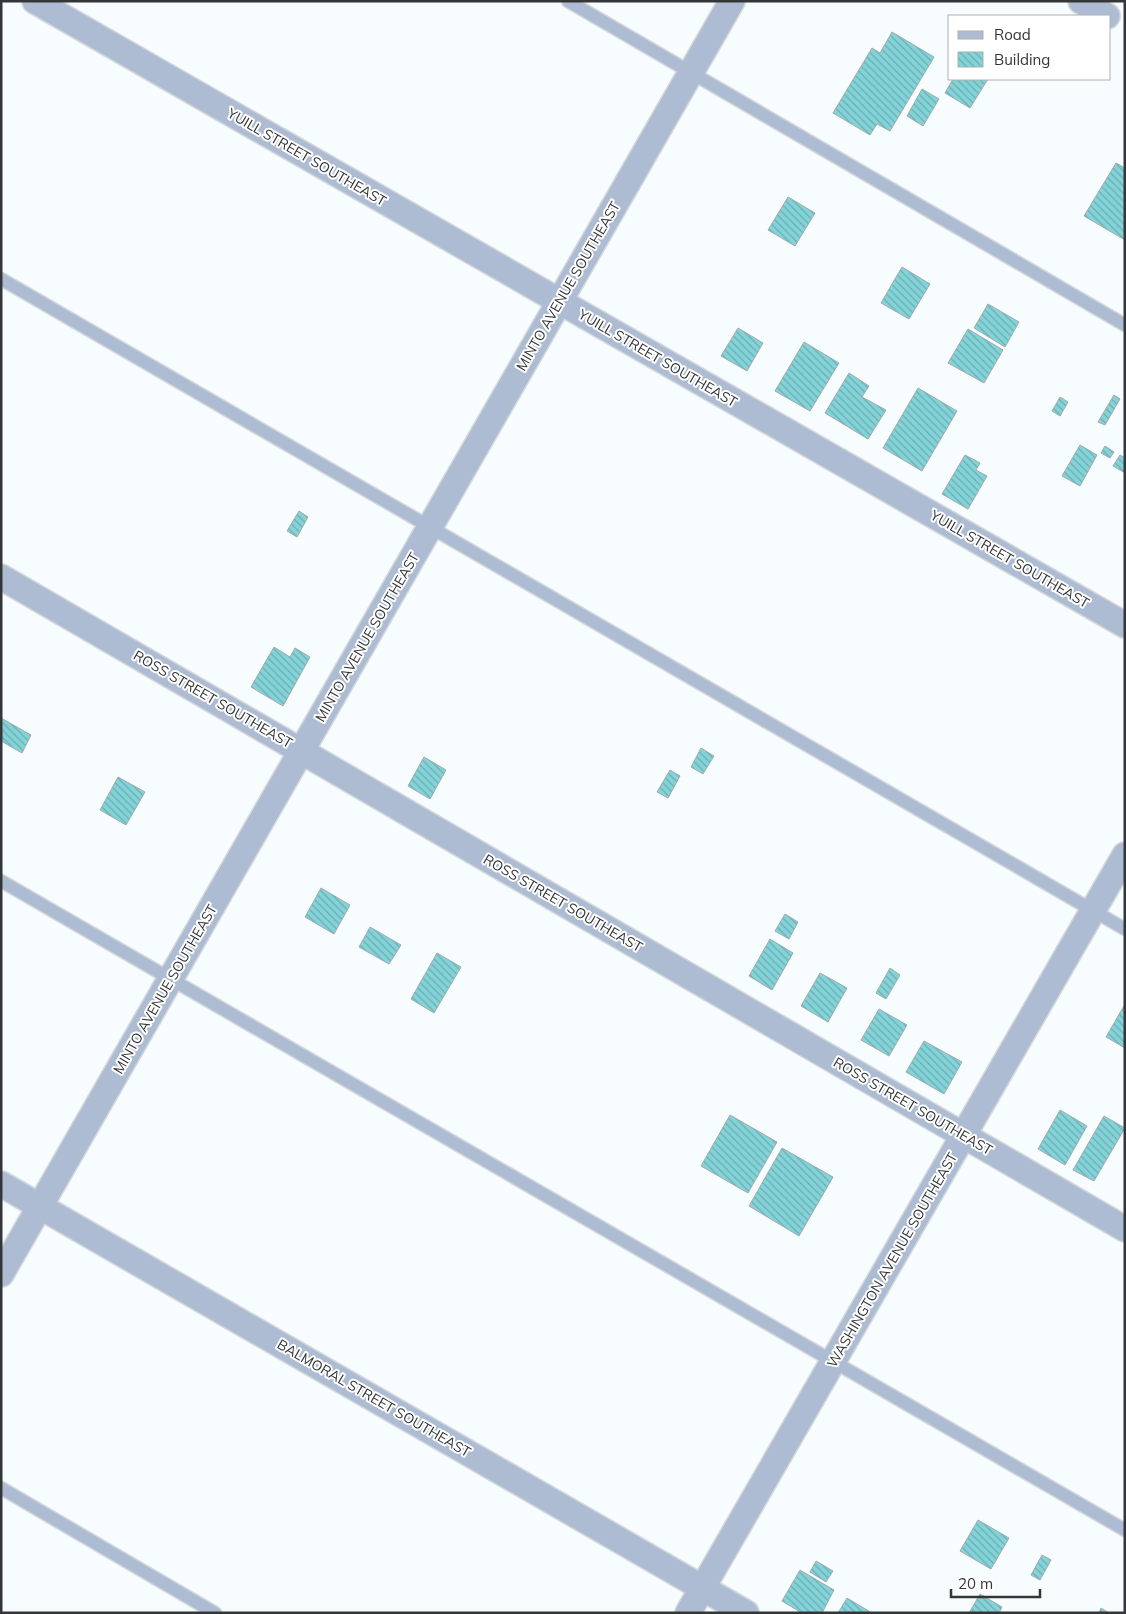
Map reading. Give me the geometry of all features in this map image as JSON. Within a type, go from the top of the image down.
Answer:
[{"type":"street","name":"YUILL STREET SOUTHEAST","points":[[36,1],[1125,626]]},
{"type":"street","name":"MINTO AVENUE SOUTHEAST","points":[[1,1274],[732,1]]},
{"type":"street","points":[[1081,1],[1106,15]]},
{"type":"street","points":[[1111,18],[1125,26]]},
{"type":"street","name":"ROSS STREET SOUTHEAST","points":[[1,577],[1125,1229]]},
{"type":"street","name":"WASHINGTON AVENUE SOUTHEAST","points":[[688,1613],[1125,855]]},
{"type":"street","name":"BALMORAL STREET SOUTHEAST","points":[[1,1184],[746,1613]]},
{"type":"lane","points":[[568,1],[1125,325]]},
{"type":"lane","points":[[1,279],[1125,929]]},
{"type":"lane","points":[[1,881],[1125,1530]]},
{"type":"lane","points":[[1,1488],[215,1613]]},
{"type":"building","points":[[892,32],[934,57],[890,131],[877,124],[870,135],[833,113],[872,48],[880,53]]},
{"type":"building","points":[[952,80],[987,80],[970,108],[945,93]]},
{"type":"building","points":[[922,89],[939,99],[923,126],[907,116]]},
{"type":"building","points":[[1116,163],[1125,168],[1125,240],[1084,216]]},
{"type":"building","points":[[788,197],[815,213],[795,246],[768,230]]},
{"type":"building","points":[[902,267],[930,284],[909,319],[881,303]]},
{"type":"building","points":[[988,304],[1019,322],[1005,347],[974,328]]},
{"type":"building","points":[[738,328],[763,343],[747,371],[721,356]]},
{"type":"building","points":[[968,329],[1003,350],[984,383],[948,363]]},
{"type":"building","points":[[804,342],[839,363],[810,411],[775,391]]},
{"type":"building","points":[[849,373],[869,386],[862,397],[886,410],[868,439],[825,413]]},
{"type":"building","points":[[918,388],[957,411],[922,471],[883,448]]},
{"type":"building","points":[[1114,395],[1120,399],[1105,425],[1098,422]]},
{"type":"building","points":[[1060,397],[1068,402],[1060,416],[1052,411]]},
{"type":"building","points":[[1080,445],[1097,455],[1080,486],[1062,476]]},
{"type":"building","points":[[1105,446],[1114,452],[1110,458],[1101,453]]},
{"type":"building","points":[[965,455],[980,463],[976,470],[987,476],[968,509],[942,494]]},
{"type":"building","points":[[1120,455],[1125,458],[1125,473],[1113,466]]},
{"type":"building","points":[[299,511],[308,517],[297,537],[287,531]]},
{"type":"building","points":[[274,647],[290,657],[295,648],[310,657],[283,706],[251,687]]},
{"type":"building","points":[[1,718],[31,735],[22,753],[1,741]]},
{"type":"building","points":[[701,748],[714,756],[703,774],[691,767]]},
{"type":"building","points":[[424,757],[446,770],[430,799],[408,786]]},
{"type":"building","points":[[670,770],[680,776],[668,798],[657,792]]},
{"type":"building","points":[[118,777],[145,792],[126,825],[100,810]]},
{"type":"building","points":[[321,888],[350,905],[334,934],[305,917]]},
{"type":"building","points":[[785,914],[798,922],[789,939],[775,931]]},
{"type":"building","points":[[370,927],[401,945],[389,964],[359,947]]},
{"type":"building","points":[[770,939],[793,953],[772,990],[749,976]]},
{"type":"building","points":[[437,953],[461,967],[434,1013],[411,999]]},
{"type":"building","points":[[890,968],[900,975],[886,999],[876,993]]},
{"type":"building","points":[[820,973],[847,988],[828,1022],[801,1006]]},
{"type":"building","points":[[1125,1004],[1125,1048],[1106,1037]]},
{"type":"building","points":[[879,1009],[907,1025],[889,1056],[861,1040]]},
{"type":"building","points":[[924,1041],[962,1062],[944,1094],[906,1072]]},
{"type":"building","points":[[1060,1110],[1087,1126],[1065,1165],[1038,1149]]},
{"type":"building","points":[[730,1115],[777,1142],[748,1193],[701,1166]]},
{"type":"building","points":[[1104,1116],[1125,1128],[1094,1181],[1073,1170]]},
{"type":"building","points":[[782,1148],[833,1177],[799,1236],[749,1206]]},
{"type":"building","points":[[978,1520],[1009,1538],[991,1569],[960,1551]]},
{"type":"building","points":[[1042,1555],[1051,1560],[1040,1580],[1031,1575]]},
{"type":"building","points":[[816,1561],[833,1571],[826,1582],[810,1572]]},
{"type":"building","points":[[800,1570],[834,1590],[822,1613],[802,1613],[782,1601]]},
{"type":"building","points":[[980,1594],[1002,1607],[999,1613],[969,1613]]},
{"type":"building","points":[[847,1598],[872,1613],[838,1613]]},
{"type":"building","points":[[1101,1608],[1109,1613],[1099,1613]]}]
